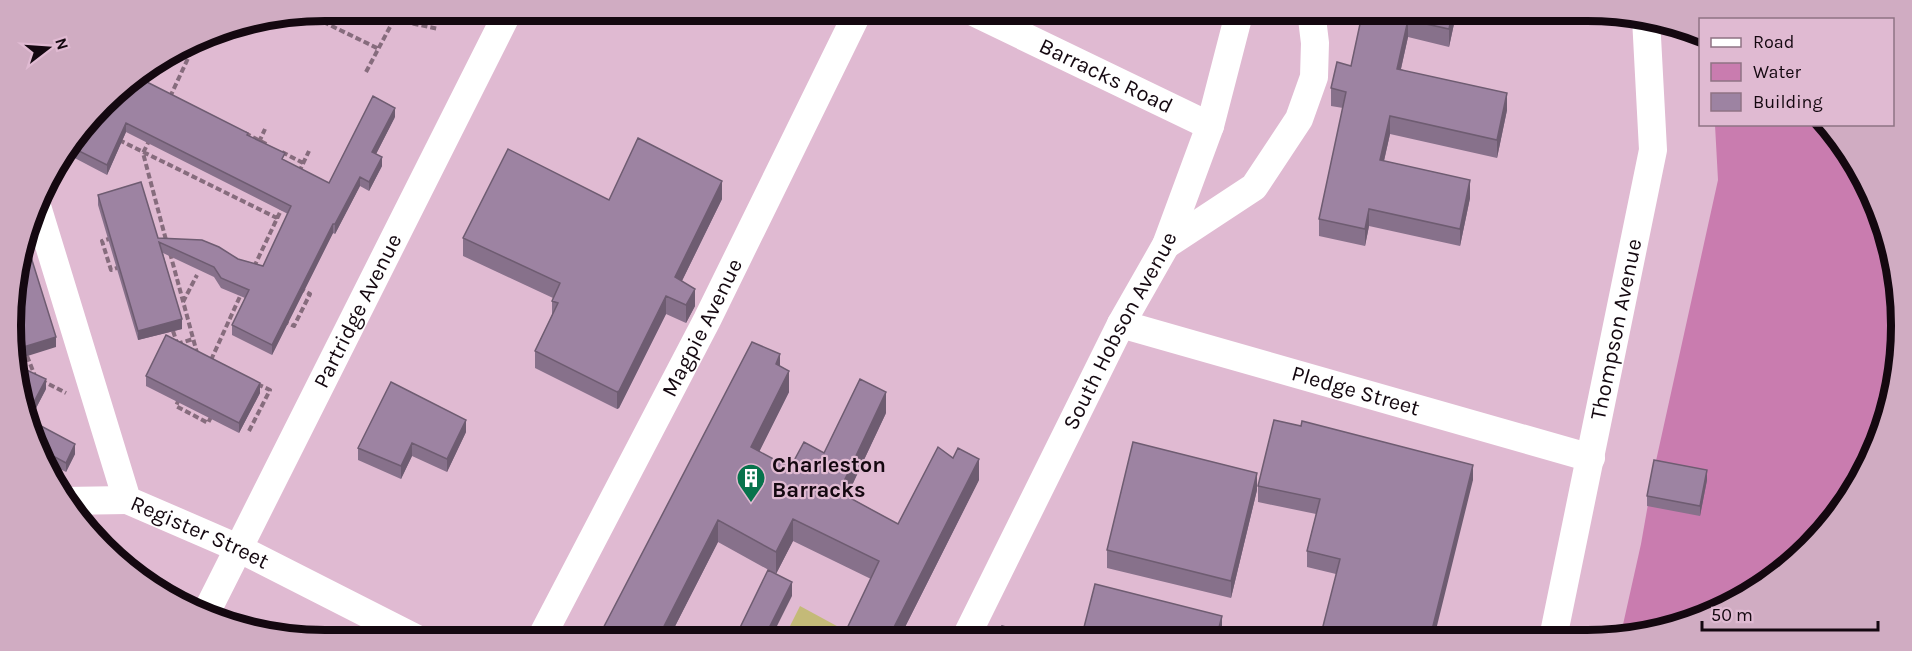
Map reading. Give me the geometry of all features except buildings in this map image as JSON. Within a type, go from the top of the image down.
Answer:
[{"type":"street","name":"Partridge Avenue","points":[[209,607],[503,21]]},
{"type":"street","name":"Magpie Avenue","points":[[545,630],[706,320],[854,21]]},
{"type":"street","name":"Barracks Road","points":[[992,21],[1210,126]]},
{"type":"street","name":"South Hobson Avenue","points":[[970,630],[1120,324],[1166,245],[1210,126],[1237,21]]},
{"type":"street","points":[[1166,245],[1254,187],[1299,118],[1314,77],[1315,43],[1312,21]]},
{"type":"street","name":"Thompson Avenue","points":[[1555,630],[1653,150],[1646,27]]},
{"type":"street","name":"Register Street","points":[[41,218],[127,500],[238,549],[399,630]]},
{"type":"street","name":"Pledge Street","points":[[1120,324],[1591,459]]},
{"type":"street","points":[[76,501],[127,500]]},
{"type":"path","points":[[322,21],[379,49]]},
{"type":"path","points":[[366,72],[394,21]]},
{"type":"path","points":[[408,21],[439,29]]},
{"type":"path","points":[[167,104],[191,52]]},
{"type":"path","points":[[255,150],[265,129]]},
{"type":"path","points":[[239,130],[303,163]]},
{"type":"path","points":[[152,133],[143,153],[193,339],[198,354],[218,364]]},
{"type":"path","points":[[114,137],[277,218]]},
{"type":"path","points":[[294,181],[309,151]]},
{"type":"path","points":[[201,180],[206,171]]},
{"type":"path","points":[[231,195],[236,186]]},
{"type":"path","points":[[249,276],[286,200]]},
{"type":"path","points":[[152,226],[162,224]]},
{"type":"path","points":[[115,237],[102,241],[111,270],[124,266],[126,273]]},
{"type":"path","points":[[254,266],[265,271]]},
{"type":"path","points":[[183,302],[197,275]]},
{"type":"path","points":[[210,360],[244,287]]},
{"type":"path","points":[[275,328],[280,319],[294,326],[310,294],[296,287]]},
{"type":"path","points":[[239,298],[249,303]]},
{"type":"path","points":[[173,331],[176,344],[193,339]]},
{"type":"path","points":[[27,356],[36,378],[99,410]]},
{"type":"path","points":[[243,425],[250,429],[270,390],[251,381]]},
{"type":"path","points":[[181,395],[176,406],[208,423],[213,412]]},
{"type":"shaded area","points":[[800,606],[844,630],[788,630]]},
{"type":"water","points":[[1715,126],[1816,126],[1840,156],[1868,209],[1885,266],[1891,326],[1888,365],[1881,404],[1860,460],[1840,495],[1802,541],[1772,567],[1739,589],[1703,607],[1665,620],[1622,627],[1641,544],[1654,470],[1718,180]]},
{"type":"place","name":"Charleston Barracks","points":[[751,504]]}]
